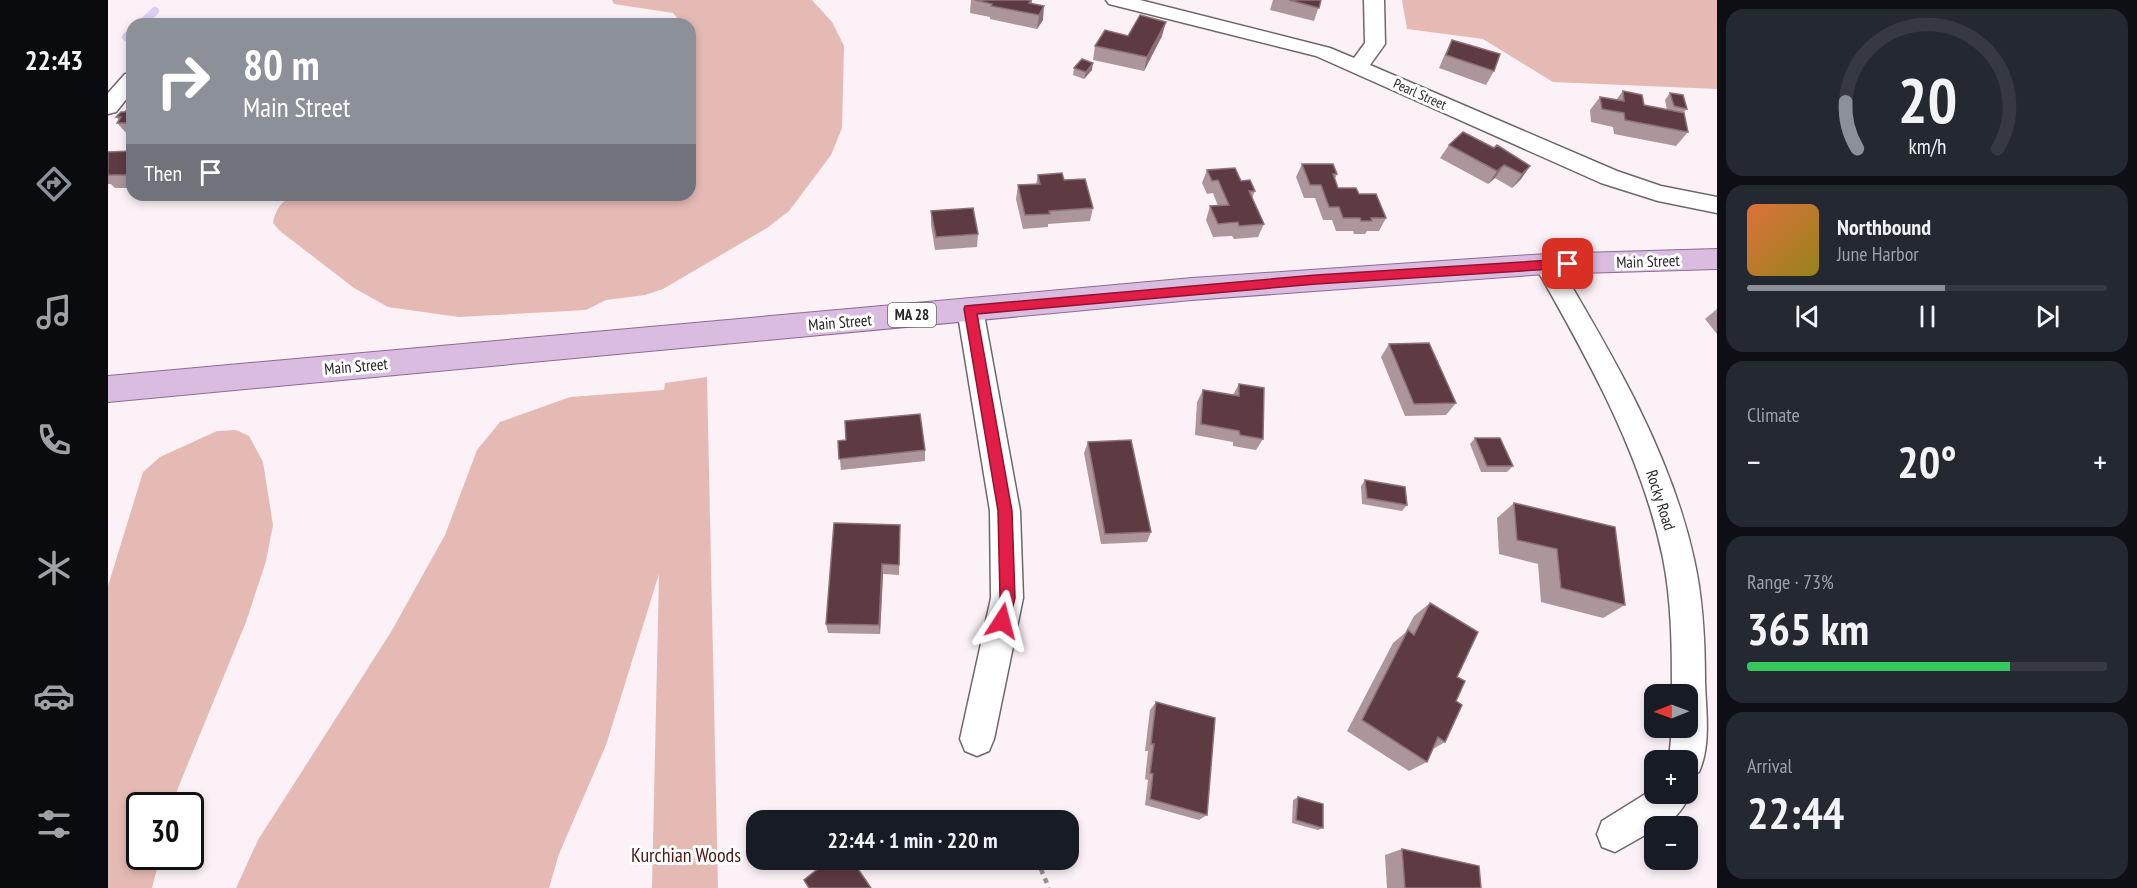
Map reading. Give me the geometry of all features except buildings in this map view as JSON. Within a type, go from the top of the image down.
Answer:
[{"type":"main road","name":"Main Street","points":[[108,388],[1214,287],[1546,264],[1717,259]]},
{"type":"street","name":"Pearl Street","points":[[1116,0],[1300,46],[1358,66],[1609,177],[1658,193],[1717,205]]},
{"type":"street","points":[[1358,66],[1375,44],[1374,0]]},
{"type":"street","points":[[108,107],[126,86]]},
{"type":"street","name":"Rocky Road","points":[[1546,264],[1588,335],[1633,423],[1666,511],[1679,559],[1686,606],[1689,687],[1687,750]]},
{"type":"street","points":[[970,309],[1005,511],[1007,598],[977,739]]},
{"type":"street","points":[[1615,834],[1662,804]]},
{"type":"path","points":[[1041,870],[1048,888]]},
{"type":"green space","points":[[612,0],[812,0],[832,22],[844,46],[842,128],[831,155],[789,211],[767,228],[663,289],[645,295],[606,300],[586,310],[459,317],[388,307],[354,288],[280,231],[273,223],[276,213],[285,201],[696,201],[696,18],[677,18],[673,13],[614,4]]},
{"type":"green space","points":[[1402,0],[1717,0],[1717,89],[1553,82],[1483,39],[1407,29]]},
{"type":"green space","name":"Kurchian Woods","points":[[707,377],[718,888],[652,888],[659,574],[606,745],[559,854],[549,888],[236,888],[258,840],[391,632],[445,535],[477,450],[500,422],[570,397],[664,390],[665,383]]},
{"type":"green space","points":[[236,430],[249,436],[263,462],[273,525],[266,561],[246,622],[177,792],[126,792],[126,870],[157,870],[152,888],[108,888],[108,586],[143,472],[160,457],[217,431]]},
{"type":"waterway","points":[[147,18],[155,11]]},
{"type":"route","points":[[1002,621],[1007,598],[1005,511],[970,309],[1316,279],[1568,264]]}]
